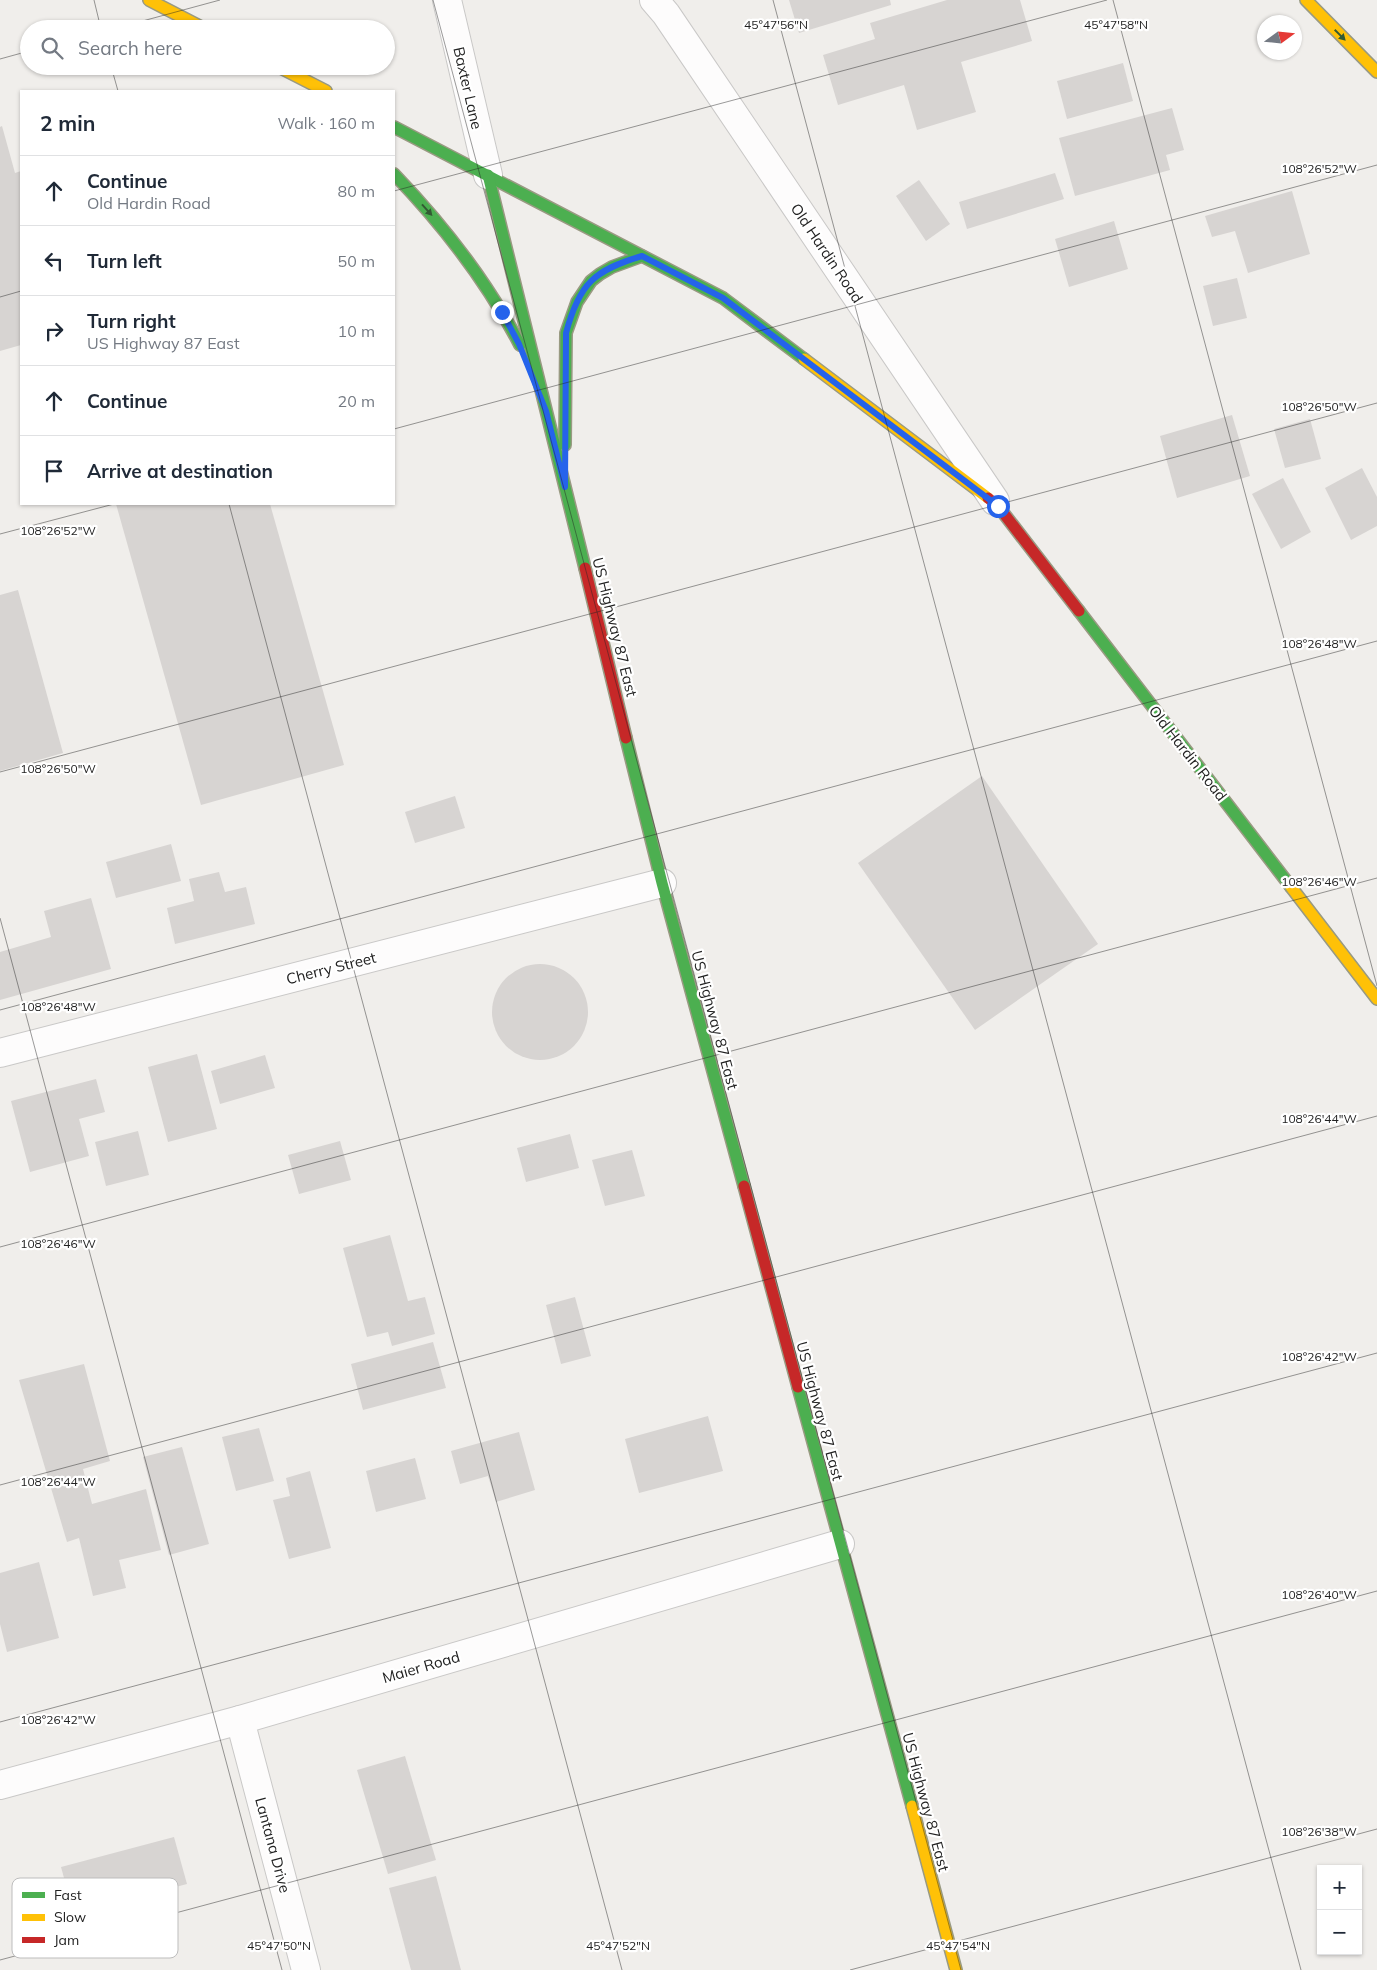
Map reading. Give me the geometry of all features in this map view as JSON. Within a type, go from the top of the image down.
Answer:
[{"type":"main road","points":[[149,0],[188,20]]},
{"type":"main road","points":[[1306,0],[1377,72]]},
{"type":"main road","points":[[276,75],[281,81]]},
{"type":"main road","points":[[287,75],[324,90]]},
{"type":"main road","points":[[395,127],[488,175]]},
{"type":"main road","points":[[395,175],[430,213],[478,273],[519,344],[546,411]]},
{"type":"main road","name":"Old Hardin Road","points":[[488,175],[723,298],[998,506],[1377,999]]},
{"type":"main road","name":"US Highway 87 East","points":[[488,175],[662,883],[956,1970]]},
{"type":"main road","points":[[565,487],[566,333],[571,314],[578,298],[588,284],[600,273],[616,263],[642,256]]},
{"type":"street","name":"Baxter Lane","points":[[447,0],[488,175]]},
{"type":"street","name":"Old Hardin Road","points":[[654,0],[666,14],[998,506]]},
{"type":"street","name":"Cherry Street","points":[[0,1053],[662,883]]},
{"type":"street","name":"Maier Road","points":[[0,1785],[240,1720],[840,1544]]},
{"type":"street","name":"Lantana Drive","points":[[240,1720],[306,1970]]},
{"type":"building","points":[[789,0],[890,0],[891,5],[799,33]]},
{"type":"building","points":[[947,0],[1020,0],[1032,41],[961,62],[976,112],[917,130],[904,85],[838,105],[823,55],[875,39],[870,23]]},
{"type":"building","points":[[1123,63],[1133,101],[1067,119],[1057,81]]},
{"type":"building","points":[[1172,108],[1184,150],[1166,155],[1170,170],[1075,196],[1059,138]]},
{"type":"building","points":[[2,126],[15,173],[20,171],[20,345],[0,351],[0,127]]},
{"type":"building","points":[[1055,173],[1064,199],[967,229],[959,202]]},
{"type":"building","points":[[919,180],[950,224],[926,241],[896,196]]},
{"type":"building","points":[[1292,191],[1310,254],[1248,273],[1235,231],[1212,237],[1205,216]]},
{"type":"building","points":[[1114,221],[1128,269],[1069,287],[1055,239]]},
{"type":"building","points":[[1237,278],[1247,318],[1213,326],[1203,286]]},
{"type":"building","points":[[1232,415],[1250,476],[1177,498],[1160,436]]},
{"type":"building","points":[[1310,419],[1321,459],[1285,468],[1274,429]]},
{"type":"building","points":[[1362,468],[1377,497],[1377,526],[1351,540],[1325,488]]},
{"type":"building","points":[[1283,478],[1311,532],[1281,549],[1252,494]]},
{"type":"building","points":[[116,505],[270,505],[344,765],[201,805]]},
{"type":"building","points":[[18,590],[63,753],[0,771],[0,595]]},
{"type":"building","points":[[982,776],[1098,944],[975,1030],[858,863]]},
{"type":"building","points":[[455,796],[465,828],[415,843],[405,812]]},
{"type":"building","points":[[171,844],[181,881],[116,898],[106,862]]},
{"type":"building","points":[[219,872],[225,892],[246,887],[255,924],[175,944],[167,908],[194,901],[189,879]]},
{"type":"building","points":[[91,898],[111,969],[0,1000],[0,952],[51,937],[44,911]]},
{"type":"building","points":[[540,964],[558,967],[574,978],[585,994],[588,1012],[585,1030],[574,1046],[558,1057],[540,1060],[522,1057],[506,1046],[495,1030],[492,1012],[495,994],[506,978],[522,967]]},
{"type":"building","points":[[197,1054],[217,1129],[168,1142],[148,1067]]},
{"type":"building","points":[[265,1055],[275,1088],[220,1104],[211,1071]]},
{"type":"building","points":[[96,1079],[105,1112],[79,1119],[89,1156],[30,1172],[11,1101]]},
{"type":"building","points":[[138,1131],[149,1175],[106,1186],[95,1142]]},
{"type":"building","points":[[570,1134],[579,1168],[526,1182],[517,1148]]},
{"type":"building","points":[[340,1141],[351,1180],[299,1194],[288,1155]]},
{"type":"building","points":[[632,1150],[645,1196],[605,1206],[592,1160]]},
{"type":"building","points":[[390,1235],[408,1301],[425,1297],[435,1334],[392,1346],[388,1332],[367,1337],[343,1248]]},
{"type":"building","points":[[575,1297],[591,1356],[561,1364],[546,1305]]},
{"type":"building","points":[[433,1342],[446,1388],[363,1410],[351,1364]]},
{"type":"building","points":[[84,1364],[110,1461],[83,1469],[92,1504],[146,1489],[161,1550],[119,1560],[126,1588],[93,1596],[79,1538],[67,1542],[19,1380]]},
{"type":"building","points":[[708,1416],[723,1471],[639,1493],[625,1439]]},
{"type":"building","points":[[259,1428],[274,1481],[236,1491],[222,1437]]},
{"type":"building","points":[[519,1432],[535,1490],[496,1502],[488,1476],[460,1484],[451,1451]]},
{"type":"building","points":[[182,1447],[209,1544],[169,1555],[143,1457]]},
{"type":"building","points":[[415,1458],[426,1499],[376,1512],[366,1471]]},
{"type":"building","points":[[310,1471],[331,1548],[289,1559],[273,1500],[290,1496],[286,1478]]},
{"type":"building","points":[[39,1562],[59,1638],[7,1652],[0,1624],[0,1573]]},
{"type":"building","points":[[405,1756],[436,1860],[388,1874],[357,1770]]},
{"type":"building","points":[[174,1837],[187,1884],[178,1886],[178,1878],[64,1878],[61,1867]]},
{"type":"building","points":[[436,1876],[461,1970],[411,1970],[389,1888]]},
{"type":"traffic: fast","points":[[395,128],[723,298],[804,359]]},
{"type":"traffic: fast","points":[[395,175],[447,234],[479,276],[520,345]]},
{"type":"traffic: fast","points":[[488,175],[585,568]]},
{"type":"traffic: fast","points":[[565,445],[566,333],[577,302],[591,281],[600,274],[612,267],[642,256]]},
{"type":"traffic: fast","points":[[1079,611],[1291,887]]},
{"type":"traffic: fast","points":[[626,738],[662,883],[744,1186]]},
{"type":"traffic: fast","points":[[798,1387],[912,1806]]},
{"type":"traffic: slow","points":[[149,0],[188,20]]},
{"type":"traffic: slow","points":[[1306,0],[1377,72]]},
{"type":"traffic: slow","points":[[295,75],[324,90]]},
{"type":"traffic: slow","points":[[804,359],[988,498]]},
{"type":"traffic: slow","points":[[1291,887],[1377,999]]},
{"type":"traffic: slow","points":[[912,1806],[956,1970]]},
{"type":"traffic: jam","points":[[988,498],[998,506],[1079,611]]},
{"type":"traffic: jam","points":[[585,568],[626,738]]},
{"type":"traffic: jam","points":[[744,1186],[798,1387]]},
{"type":"route","points":[[502,312],[519,344],[546,411],[565,487],[566,333],[571,314],[578,298],[588,284],[600,273],[616,263],[642,256],[723,298],[998,506]]}]
